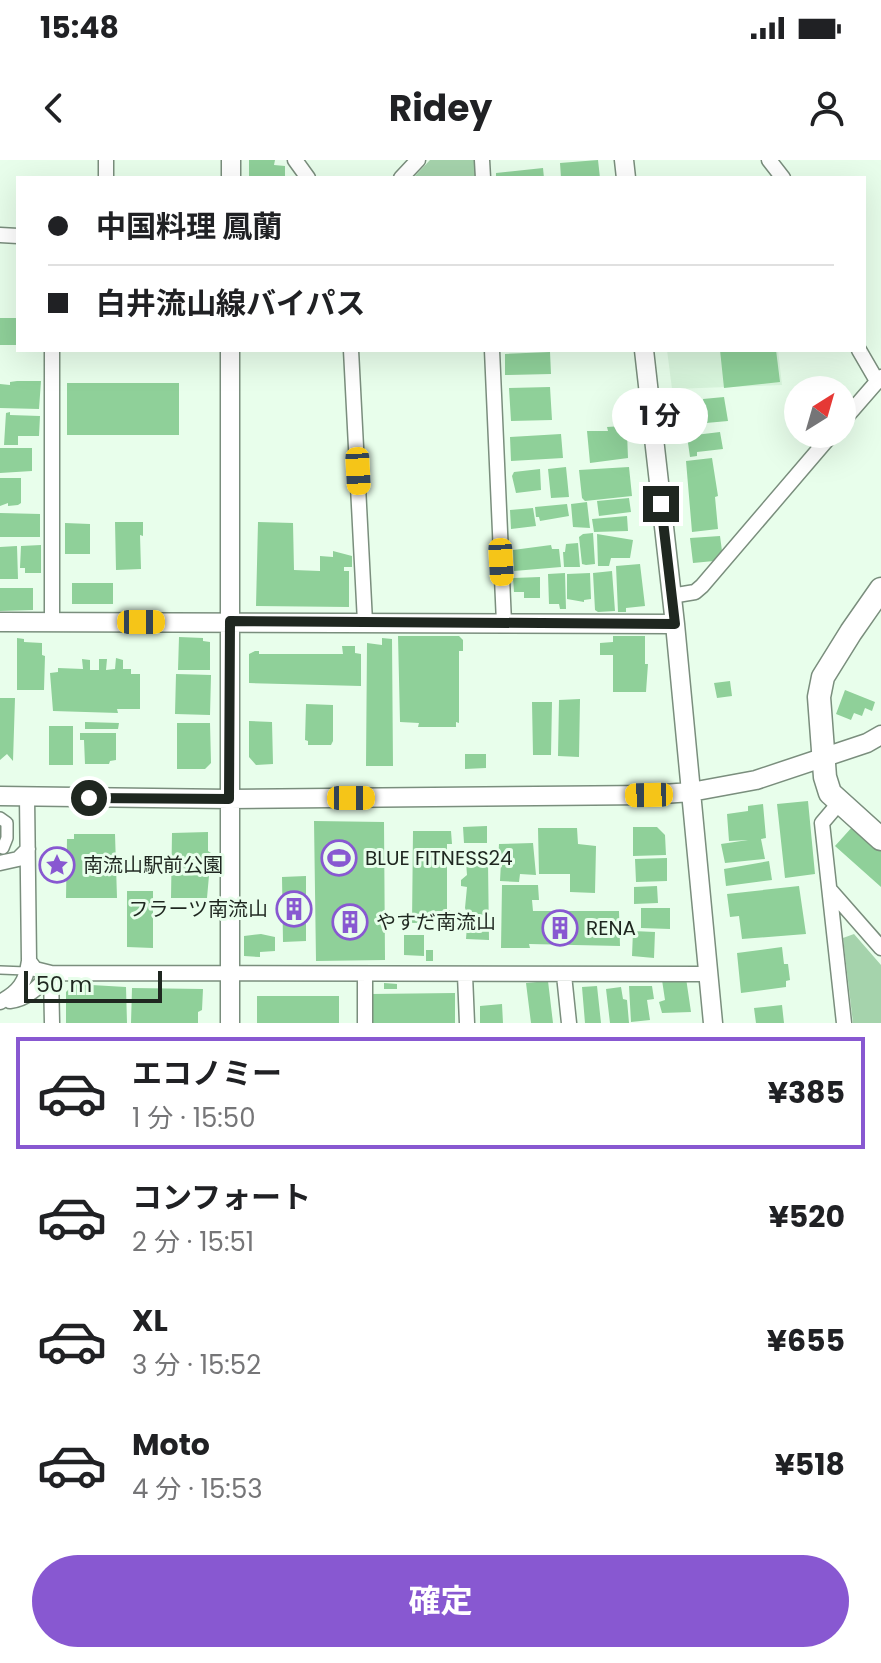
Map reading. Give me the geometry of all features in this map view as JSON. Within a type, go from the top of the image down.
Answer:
[{"type":"main road","points":[[881,589],[823,677],[819,697],[825,777],[830,793],[881,839]]},
{"type":"street","points":[[403,176],[418,160]]},
{"type":"street","points":[[769,160],[781,176]]},
{"type":"street","points":[[52,352],[52,622]]},
{"type":"street","points":[[230,352],[230,1023]]},
{"type":"street","points":[[351,352],[365,622]]},
{"type":"street","points":[[492,352],[504,623]]},
{"type":"street","points":[[644,352],[675,624],[713,1023]]},
{"type":"street","points":[[856,406],[879,379],[860,352]]},
{"type":"street","points":[[671,596],[695,592],[702,586],[820,448]]},
{"type":"street","points":[[0,622],[675,624]]},
{"type":"street","points":[[0,796],[229,799],[578,797],[691,792],[756,780],[881,735]]},
{"type":"street","points":[[0,1002],[25,982],[29,966],[27,797]]},
{"type":"street","points":[[839,803],[822,823],[844,1023]]},
{"type":"street","points":[[0,818],[7,823],[7,838],[3,848],[0,847]]},
{"type":"street","points":[[4,863],[18,859],[28,849]]},
{"type":"street","points":[[4,863],[23,872],[28,881]]},
{"type":"street","points":[[831,890],[881,948]]},
{"type":"street","points":[[29,966],[51,973],[708,974]]},
{"type":"street","points":[[0,1002],[19,1000],[34,991],[51,973]]},
{"type":"street","points":[[51,973],[52,1023]]},
{"type":"street","points":[[365,974],[365,1023]]},
{"type":"street","points":[[465,975],[467,1023]]},
{"type":"street","points":[[564,975],[569,1023]]},
{"type":"lane","points":[[0,970],[29,966]]},
{"type":"shaded area","points":[[430,160],[475,160],[476,176],[415,176]]},
{"type":"shaded area","points":[[667,352],[778,352],[782,385],[672,389]]},
{"type":"shaded area","points":[[854,934],[881,965],[881,1023],[853,1023],[843,938]]},
{"type":"building","points":[[249,160],[275,160],[274,165],[285,166],[285,176],[249,176]]},
{"type":"building","points":[[598,160],[600,176],[561,176],[560,163]]},
{"type":"building","points":[[543,168],[544,176],[496,176],[496,173]]},
{"type":"building","points":[[0,318],[16,318],[16,345],[0,345]]},
{"type":"building","points":[[550,352],[551,374],[505,375],[505,354]]},
{"type":"building","points":[[720,352],[776,352],[780,382],[724,388]]},
{"type":"building","points":[[41,381],[39,409],[0,408],[0,384],[10,385],[10,382]]},
{"type":"building","points":[[67,383],[179,383],[179,435],[67,435]]},
{"type":"building","points":[[550,387],[552,420],[511,421],[509,388]]},
{"type":"building","points":[[724,397],[728,421],[706,423],[703,399]]},
{"type":"building","points":[[701,399],[703,421],[678,424],[675,403]]},
{"type":"building","points":[[10,412],[10,415],[40,416],[39,436],[18,436],[18,445],[4,445],[6,413]]},
{"type":"building","points":[[623,426],[624,433],[627,433],[628,458],[590,463],[587,431],[608,431],[607,427]]},
{"type":"building","points":[[720,432],[723,449],[697,452],[697,456],[690,457],[687,436]]},
{"type":"building","points":[[561,434],[563,458],[511,461],[510,437]]},
{"type":"building","points":[[0,448],[32,448],[32,471],[0,473]]},
{"type":"building","points":[[712,458],[718,496],[715,497],[718,529],[692,532],[686,461]]},
{"type":"building","points":[[566,467],[569,497],[551,498],[548,469]]},
{"type":"building","points":[[629,467],[632,496],[585,501],[582,498],[579,470]]},
{"type":"building","points":[[540,469],[541,490],[516,493],[514,472]]},
{"type":"building","points":[[0,478],[21,478],[21,503],[0,506]]},
{"type":"building","points":[[629,498],[631,512],[599,516],[597,501]]},
{"type":"building","points":[[587,502],[590,528],[573,527],[571,504]]},
{"type":"building","points":[[567,504],[569,516],[540,521],[536,517],[535,507]]},
{"type":"building","points":[[533,508],[536,526],[511,529],[510,510]]},
{"type":"building","points":[[0,513],[40,514],[40,537],[0,537]]},
{"type":"building","points":[[627,516],[628,531],[594,532],[592,519]]},
{"type":"building","points":[[115,522],[143,522],[143,536],[140,535],[141,569],[116,570]]},
{"type":"building","points":[[258,522],[293,523],[294,570],[320,571],[320,556],[333,557],[333,551],[352,556],[352,567],[344,567],[344,571],[349,571],[349,607],[256,606]]},
{"type":"building","points":[[65,523],[90,524],[90,554],[65,554]]},
{"type":"building","points":[[593,533],[595,564],[582,564],[579,537]]},
{"type":"building","points":[[597,534],[633,540],[630,558],[611,558],[609,566],[598,566]]},
{"type":"building","points":[[720,536],[722,551],[714,561],[693,563],[690,538]]},
{"type":"building","points":[[578,543],[580,567],[564,567],[566,544]]},
{"type":"building","points":[[41,545],[41,573],[25,573],[25,568],[20,568],[21,546]]},
{"type":"building","points":[[551,545],[552,549],[559,549],[561,567],[514,571],[513,550]]},
{"type":"building","points":[[17,546],[18,579],[0,579],[0,547]]},
{"type":"building","points":[[640,564],[645,606],[618,612],[616,566]]},
{"type":"building","points":[[612,571],[615,611],[598,612],[595,610],[593,573]]},
{"type":"building","points":[[565,573],[566,609],[560,609],[559,604],[549,604],[548,574]]},
{"type":"building","points":[[590,573],[591,599],[584,602],[567,599],[567,574]]},
{"type":"building","points":[[540,577],[540,598],[524,598],[524,592],[514,592],[513,578]]},
{"type":"building","points":[[72,583],[113,583],[113,604],[72,604]]},
{"type":"building","points":[[0,588],[33,588],[33,610],[0,611]]},
{"type":"building","points":[[398,636],[459,636],[463,640],[463,651],[459,651],[459,723],[456,722],[456,727],[418,727],[419,723],[400,722]]},
{"type":"building","points":[[613,636],[645,636],[645,664],[648,664],[646,692],[613,692],[613,655],[600,655],[600,643],[613,642]]},
{"type":"building","points":[[179,637],[203,638],[203,641],[210,642],[210,670],[178,670]]},
{"type":"building","points":[[17,638],[24,639],[24,642],[42,643],[42,655],[45,656],[44,690],[17,690]]},
{"type":"building","points":[[382,638],[392,639],[393,766],[366,766],[367,643],[382,645]]},
{"type":"building","points":[[342,646],[355,646],[355,653],[361,654],[361,686],[249,683],[249,654],[255,651],[259,654],[343,654]]},
{"type":"building","points":[[116,658],[123,660],[123,669],[131,669],[131,674],[140,674],[140,709],[117,709],[118,713],[53,711],[50,673],[58,672],[58,668],[83,669],[82,659],[90,660],[90,670],[99,670],[99,659],[107,659],[106,670],[115,669]]},
{"type":"building","points":[[176,674],[211,675],[210,715],[175,714]]},
{"type":"building","points":[[730,681],[732,696],[717,698],[714,683]]},
{"type":"building","points":[[845,690],[875,702],[872,711],[865,708],[862,716],[854,713],[851,720],[836,714]]},
{"type":"building","points":[[0,698],[15,698],[13,761],[7,754],[0,760]]},
{"type":"building","points":[[580,699],[579,757],[558,756],[559,700]]},
{"type":"building","points":[[532,702],[552,702],[551,755],[533,755]]},
{"type":"building","points":[[306,704],[333,705],[331,745],[308,745],[305,740]]},
{"type":"building","points":[[249,721],[272,722],[273,764],[256,765],[249,757]]},
{"type":"building","points":[[85,722],[119,723],[118,729],[85,729]]},
{"type":"building","points":[[177,723],[210,723],[211,763],[205,769],[177,769]]},
{"type":"building","points":[[49,726],[73,726],[73,765],[49,765]]},
{"type":"building","points":[[80,733],[116,733],[116,760],[109,764],[85,764],[84,740],[80,740]]},
{"type":"building","points":[[465,754],[486,754],[486,768],[465,769]]},
{"type":"building","points":[[808,801],[815,874],[785,878],[777,804]]},
{"type":"building","points":[[763,804],[766,838],[761,839],[765,859],[725,863],[721,844],[748,840],[729,841],[727,814],[748,811],[748,806]]},
{"type":"building","name":"やすだ南流山","points":[[314,821],[384,822],[385,960],[316,961]]},
{"type":"building","points":[[487,826],[487,843],[464,843],[463,827]]},
{"type":"building","points":[[853,826],[881,851],[881,887],[835,846]]},
{"type":"building","points":[[633,827],[657,827],[665,835],[666,855],[633,856]]},
{"type":"building","points":[[538,828],[577,828],[578,844],[596,846],[595,893],[570,892],[570,874],[539,874]]},
{"type":"building","points":[[413,831],[451,831],[452,844],[447,844],[447,910],[450,910],[450,922],[412,923]]},
{"type":"building","points":[[208,832],[208,851],[211,853],[207,898],[171,898],[172,833]]},
{"type":"building","points":[[74,834],[115,834],[117,898],[66,898],[67,839],[74,839]]},
{"type":"building","points":[[533,843],[536,875],[520,874],[519,882],[500,881],[499,844]]},
{"type":"building","points":[[667,858],[667,881],[636,882],[635,859]]},
{"type":"building","points":[[769,861],[772,880],[726,886],[724,869]]},
{"type":"building","points":[[466,862],[488,862],[489,940],[466,939],[467,925],[461,924],[467,913],[467,887],[461,886],[461,880],[467,875]]},
{"type":"building","name":"フラーツ南流山","points":[[306,876],[306,941],[283,942],[282,877]]},
{"type":"building","name":"RENA","points":[[502,885],[538,885],[539,900],[532,900],[533,911],[619,911],[620,946],[529,944],[530,948],[501,948]]},
{"type":"building","points":[[657,886],[658,903],[634,904],[634,887]]},
{"type":"building","points":[[799,886],[806,934],[742,939],[739,916],[730,917],[727,894]]},
{"type":"building","points":[[127,891],[153,891],[153,948],[127,947]]},
{"type":"building","points":[[641,908],[670,908],[670,929],[641,928]]},
{"type":"building","points":[[633,931],[655,932],[654,958],[632,956]]},
{"type":"building","points":[[261,934],[275,937],[275,951],[260,952],[260,957],[244,956],[244,936]]},
{"type":"building","points":[[404,935],[424,935],[424,956],[404,955]]},
{"type":"building","points":[[782,947],[790,980],[786,981],[786,987],[741,993],[737,953]]},
{"type":"building","points":[[426,950],[433,950],[433,961],[426,961]]},
{"type":"building","points":[[686,978],[691,1012],[662,1013],[659,1002],[665,1000],[662,980]]},
{"type":"building","points":[[548,981],[553,1023],[531,1023],[526,983]]},
{"type":"building","points":[[384,983],[397,984],[397,989],[384,989]]},
{"type":"building","points":[[74,984],[126,987],[127,1023],[66,1023],[66,992]]},
{"type":"building","points":[[597,986],[601,1023],[585,1023],[582,987]]},
{"type":"building","points":[[629,986],[652,986],[654,999],[647,1000],[650,1020],[631,1022]]},
{"type":"building","points":[[621,987],[623,999],[627,1000],[629,1023],[610,1023],[606,989]]},
{"type":"building","points":[[132,988],[203,989],[198,1023],[131,1023]]},
{"type":"building","points":[[455,993],[455,1023],[371,1023],[370,994]]},
{"type":"building","points":[[257,996],[339,996],[339,1023],[257,1023]]},
{"type":"building","points":[[502,1004],[503,1023],[480,1023],[480,1006]]},
{"type":"building","points":[[782,1005],[784,1023],[756,1023],[754,1008]]},
{"type":"place","name":"BLUE FITNESS24","points":[[339,858]]},
{"type":"place","name":"南流山駅前公園","points":[[57,865]]},
{"type":"place","name":"フラーツ南流山","points":[[294,909]]},
{"type":"place","name":"やすだ南流山","points":[[350,922]]},
{"type":"place","name":"RENA","points":[[560,928]]},
{"type":"route","points":[[89,798],[229,799],[230,621],[675,624],[661,504]]}]
